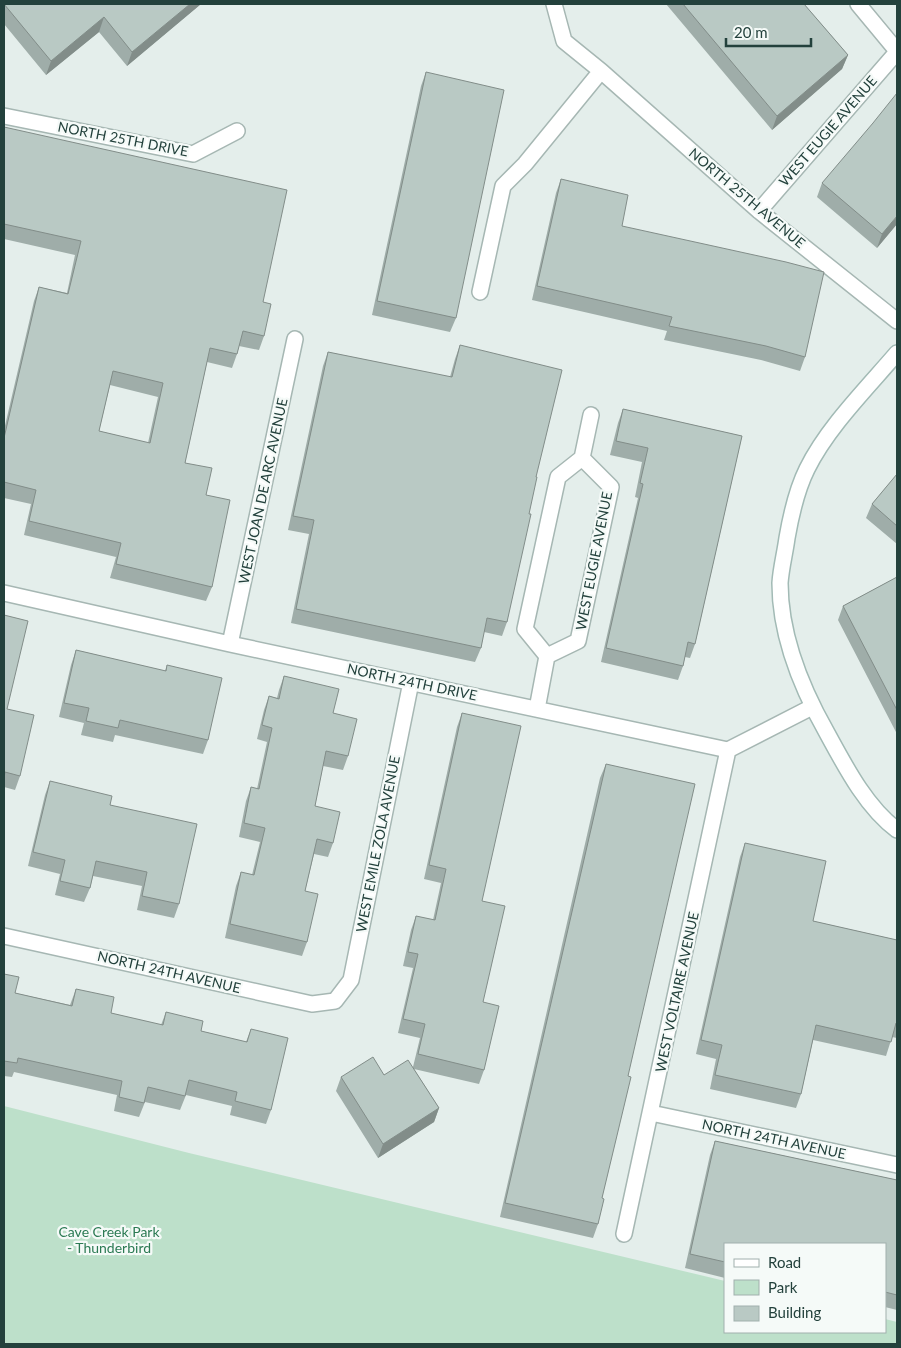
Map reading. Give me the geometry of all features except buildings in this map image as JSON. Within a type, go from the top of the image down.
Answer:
[{"type":"street","points":[[480,292],[503,186],[524,164],[601,71],[564,41],[554,4]]},
{"type":"street","points":[[858,4],[897,51]]},
{"type":"street","name":"WEST EUGIE AVENUE","points":[[759,211],[897,51]]},
{"type":"street","name":"NORTH 25TH AVENUE","points":[[601,71],[759,211],[897,321]]},
{"type":"street","name":"NORTH 25TH DRIVE","points":[[4,116],[193,154],[237,131]]},
{"type":"street","name":"WEST JOAN DE ARC AVENUE","points":[[230,644],[295,339]]},
{"type":"street","points":[[897,353],[827,437],[807,470],[791,513],[780,582],[785,628],[800,681],[812,707],[855,784],[889,824],[897,830]]},
{"type":"street","points":[[537,709],[547,656],[524,629],[558,477],[582,458],[591,415]]},
{"type":"street","name":"WEST EUGIE AVENUE","points":[[547,656],[578,641],[611,487],[582,458]]},
{"type":"street","name":"NORTH 24TH DRIVE","points":[[4,593],[230,644],[728,750]]},
{"type":"street","name":"WEST EMILE ZOLA AVENUE","points":[[336,1002],[351,980],[411,682]]},
{"type":"street","points":[[728,750],[812,707]]},
{"type":"street","name":"WEST VOLTAIRE AVENUE","points":[[624,1234],[728,750]]},
{"type":"street","name":"NORTH 24TH AVENUE","points":[[4,936],[312,1004],[336,1002]]},
{"type":"street","name":"NORTH 24TH AVENUE","points":[[651,1113],[897,1165]]},
{"type":"green space","name":"Cave Creek Park - Thunderbird","points":[[4,1106],[189,1153],[724,1281],[724,1333],[886,1333],[886,1319],[897,1322],[897,1344],[4,1344]]}]
